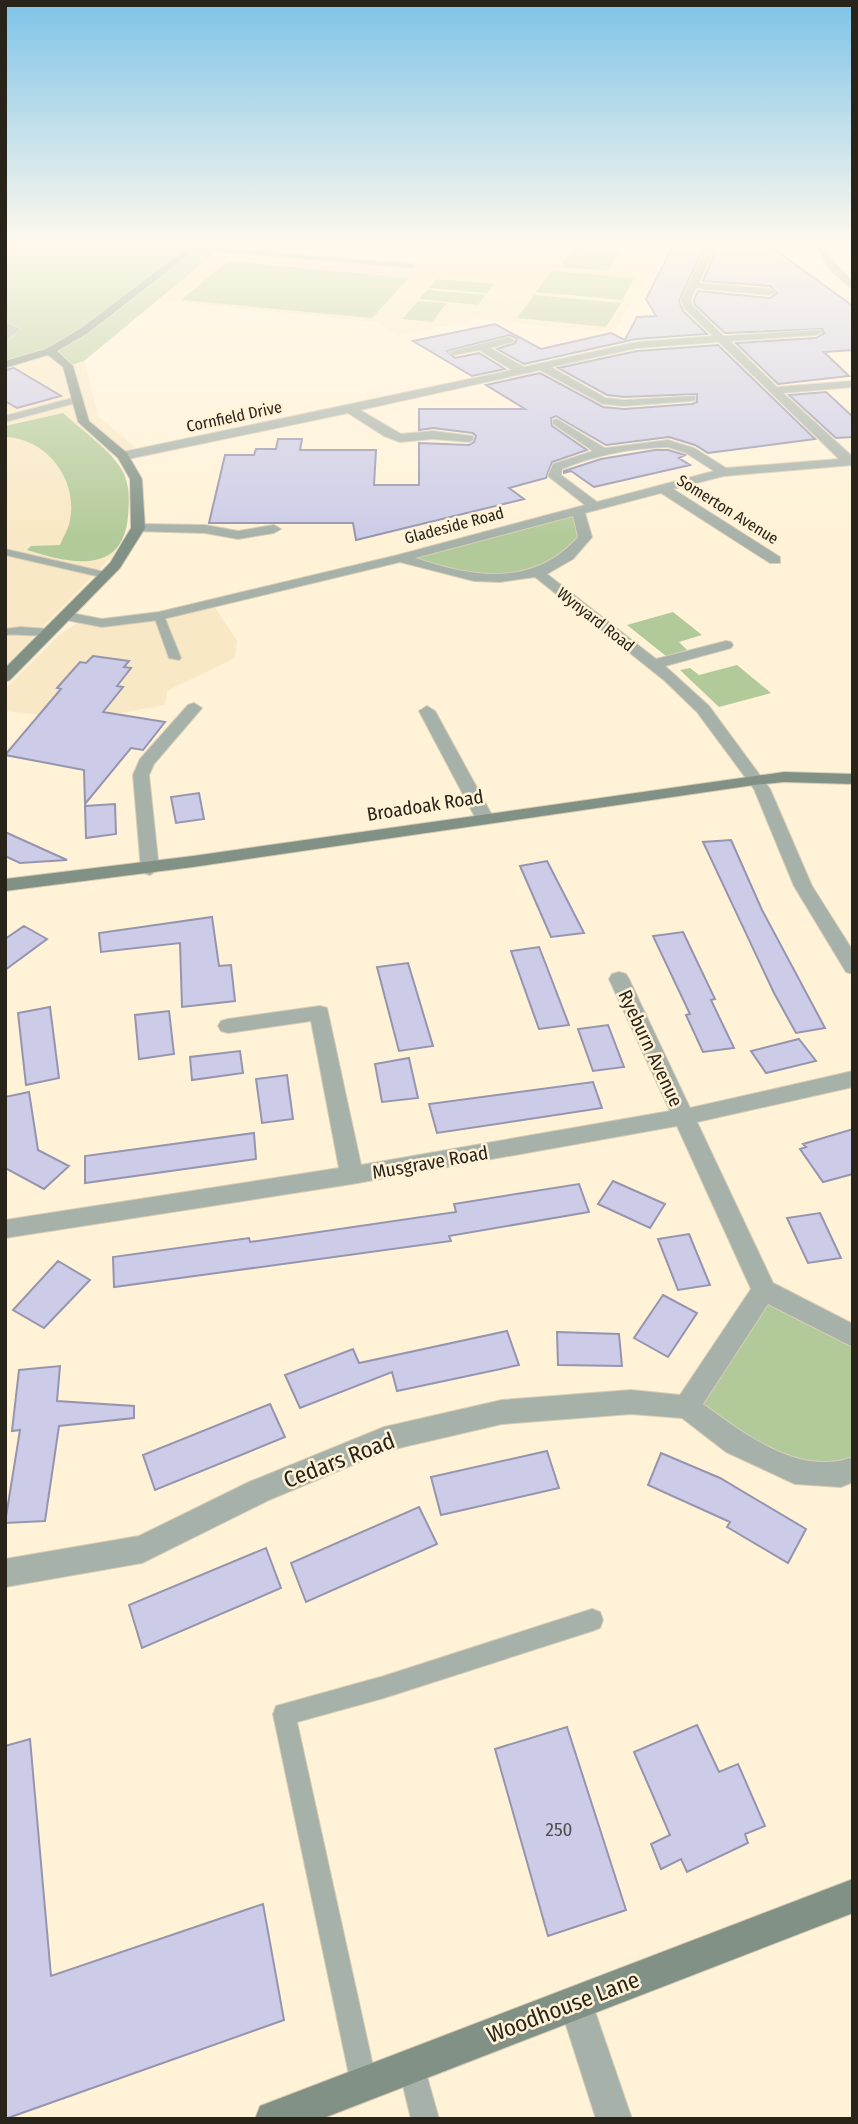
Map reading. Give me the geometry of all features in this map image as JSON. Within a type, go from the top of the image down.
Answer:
[{"type":"street","points":[[5,365],[50,351],[67,341]]},
{"type":"street","points":[[454,352],[508,341]]},
{"type":"street","name":"Cornfield Drive","points":[[123,456],[637,345],[693,341]]},
{"type":"street","points":[[726,341],[850,461]]},
{"type":"street","points":[[481,346],[521,370]]},
{"type":"street","points":[[5,677],[105,575],[138,528],[136,479],[123,456],[84,422],[68,366],[50,351]]},
{"type":"street","points":[[539,365],[603,401],[671,404],[691,398]]},
{"type":"street","points":[[776,390],[853,384]]},
{"type":"street","points":[[350,409],[388,434],[400,438],[433,435],[469,438]]},
{"type":"street","points":[[557,422],[604,453]]},
{"type":"street","points":[[593,505],[560,482],[554,471],[563,463],[654,442],[672,443],[724,472]]},
{"type":"street","name":"Gladeside Road","points":[[66,616],[102,622],[159,616],[401,558],[724,472],[850,461]]},
{"type":"street","name":"Somerton Avenue","points":[[662,488],[775,560]]},
{"type":"street","name":"Wynyard Road","points":[[401,558],[469,578],[539,574],[567,560],[585,537],[579,509]]},
{"type":"street","points":[[138,528],[205,529],[238,535],[274,529]]},
{"type":"street","name":"Wynyard Road","points":[[539,574],[653,665],[703,709],[762,789],[803,886],[853,967]]},
{"type":"street","name":"Wynyard Road","points":[[653,665],[726,645]]},
{"type":"street","points":[[150,869],[141,775],[146,763],[194,708]]},
{"type":"street","points":[[426,710],[484,817]]},
{"type":"street","name":"Broadoak Road","points":[[5,885],[150,869],[484,817],[754,780],[784,777],[853,779]]},
{"type":"street","name":"Ryeburn Avenue","points":[[619,979],[684,1117]]},
{"type":"street","points":[[228,1026],[320,1013],[352,1175]]},
{"type":"street","name":"Musgrave Road","points":[[5,1229],[352,1175],[684,1117],[853,1079]]},
{"type":"street","points":[[684,1117],[764,1290],[853,1336]]},
{"type":"street","points":[[764,1290],[687,1406],[735,1443],[795,1471],[841,1474],[853,1469]]},
{"type":"street","name":"Cedars Road","points":[[5,1573],[142,1549],[259,1491],[384,1439],[502,1412],[631,1402],[687,1406]]},
{"type":"street","name":"Woodhouse Lane","points":[[273,2119],[853,1896]]},
{"type":"street","points":[[576,2003],[614,2119]]},
{"type":"lane","points":[[5,419],[76,400]]},
{"type":"lane","points":[[5,552],[54,569],[105,575]]},
{"type":"lane","points":[[5,566],[20,556]]},
{"type":"lane","points":[[159,616],[175,658]]},
{"type":"lane","points":[[5,632],[50,632]]},
{"type":"lane","points":[[363,2084],[284,1714],[384,1687],[592,1620]]},
{"type":"lane","points":[[411,2066],[425,2119]]},
{"type":"shaded area","points":[[50,351],[68,365],[84,361],[99,417],[141,452],[111,455],[124,472],[130,494],[127,527],[115,553],[5,666],[5,365]]},
{"type":"shaded area","points":[[212,603],[237,641],[235,658],[167,691],[165,705],[84,720],[5,711],[5,689],[59,635],[83,619],[102,623]]},
{"type":"green space","points":[[5,341],[108,341],[84,361],[68,366],[50,351],[5,365]]},
{"type":"green space","points":[[63,413],[113,458],[127,484],[128,516],[124,536],[116,549],[105,557],[91,561],[59,559],[27,550],[31,546],[60,545],[70,520],[69,490],[56,463],[46,453],[20,439],[5,437],[5,426]]},
{"type":"green space","points":[[578,509],[585,537],[539,574],[469,577],[401,558]]},
{"type":"green space","points":[[673,612],[702,635],[679,642],[687,650],[666,656],[627,625]]},
{"type":"green space","points":[[737,665],[771,693],[719,707],[680,670],[690,668],[699,675]]},
{"type":"green space","points":[[764,1290],[853,1336],[853,1469],[795,1471],[687,1407]]},
{"type":"building","points":[[413,341],[486,341],[447,351],[455,358],[479,353],[505,369],[472,376]]},
{"type":"building","points":[[516,341],[527,341],[541,349],[575,341],[627,341],[524,364],[497,349]]},
{"type":"building","points":[[853,341],[853,350],[824,352],[849,376],[778,384],[736,343]]},
{"type":"building","points":[[718,345],[815,439],[708,453],[695,445],[669,437],[606,445],[556,416],[551,418],[552,426],[587,450],[552,462],[546,478],[509,488],[524,499],[356,540],[353,523],[209,523],[225,455],[254,455],[256,449],[276,449],[278,439],[302,439],[300,450],[376,450],[374,485],[419,485],[419,443],[469,445],[474,442],[476,436],[473,433],[433,428],[419,430],[419,409],[525,409],[486,385],[540,373],[603,407],[624,409],[692,404],[697,402],[697,394],[624,397],[607,395],[558,368],[637,351]]},
{"type":"building","points":[[14,368],[61,396],[17,408],[5,401],[5,370]]},
{"type":"building","points":[[826,392],[853,417],[853,437],[836,438],[789,395]]},
{"type":"building","points":[[668,450],[685,455],[679,458],[690,465],[594,487],[571,471],[564,473],[601,459]]},
{"type":"building","points":[[93,656],[129,661],[124,667],[131,668],[117,686],[123,687],[103,712],[165,722],[143,750],[131,748],[85,804],[84,770],[5,755],[61,689],[57,688],[80,662],[86,663]]},
{"type":"building","points":[[199,793],[204,819],[176,823],[171,797]]},
{"type":"building","points":[[115,804],[116,834],[86,838],[85,806]]},
{"type":"building","points":[[5,832],[67,860],[20,863],[5,856]]},
{"type":"building","points":[[731,840],[762,910],[825,1028],[796,1033],[774,993],[703,842]]},
{"type":"building","points":[[547,861],[584,933],[551,937],[520,866]]},
{"type":"building","points":[[212,917],[219,966],[231,965],[235,1001],[182,1007],[180,943],[101,952],[99,933]]},
{"type":"building","points":[[24,926],[47,939],[5,970],[5,939]]},
{"type":"building","points":[[683,932],[715,999],[711,1000],[734,1048],[703,1052],[686,1015],[690,1014],[653,936]]},
{"type":"building","points":[[539,947],[569,1025],[539,1029],[511,951]]},
{"type":"building","points":[[408,963],[433,1046],[399,1051],[377,967]]},
{"type":"building","points":[[50,1007],[59,1078],[26,1085],[18,1013]]},
{"type":"building","points":[[169,1011],[174,1054],[139,1059],[135,1015]]},
{"type":"building","points":[[608,1025],[624,1067],[593,1071],[578,1029]]},
{"type":"building","points":[[799,1039],[816,1061],[766,1073],[751,1051]]},
{"type":"building","points":[[240,1051],[243,1073],[192,1080],[190,1057]]},
{"type":"building","points":[[409,1058],[418,1098],[382,1102],[375,1064]]},
{"type":"building","points":[[287,1075],[293,1119],[262,1123],[256,1079]]},
{"type":"building","points":[[593,1082],[602,1108],[437,1133],[429,1104]]},
{"type":"building","points":[[29,1092],[38,1150],[69,1166],[44,1189],[5,1168],[5,1097]]},
{"type":"building","points":[[853,1129],[853,1174],[823,1182],[800,1149],[806,1147],[803,1144]]},
{"type":"building","points":[[254,1133],[256,1159],[85,1183],[85,1156]]},
{"type":"building","points":[[613,1181],[665,1204],[650,1228],[598,1204]]},
{"type":"building","points":[[579,1184],[589,1212],[449,1236],[451,1241],[114,1287],[113,1257],[249,1238],[250,1242],[456,1212],[454,1204]]},
{"type":"building","points":[[820,1213],[841,1258],[808,1263],[787,1218]]},
{"type":"building","points":[[689,1234],[710,1285],[678,1290],[658,1239]]},
{"type":"building","points":[[58,1261],[90,1280],[44,1328],[13,1310]]},
{"type":"building","points":[[663,1295],[697,1313],[668,1357],[634,1338]]},
{"type":"building","points":[[507,1331],[519,1365],[397,1391],[392,1372],[300,1408],[285,1375],[353,1349],[359,1363]]},
{"type":"building","points":[[557,1332],[619,1334],[622,1366],[558,1365]]},
{"type":"building","points":[[60,1366],[57,1401],[134,1406],[134,1418],[59,1426],[45,1521],[5,1523],[20,1430],[12,1431],[19,1370]]},
{"type":"building","points":[[270,1404],[285,1437],[155,1490],[143,1455]]},
{"type":"building","points":[[547,1451],[559,1488],[441,1515],[431,1477]]},
{"type":"building","points":[[661,1453],[720,1478],[806,1529],[788,1563],[727,1527],[730,1522],[648,1485]]},
{"type":"building","points":[[419,1507],[437,1544],[306,1602],[291,1563]]},
{"type":"building","points":[[266,1548],[281,1588],[142,1648],[129,1605]]},
{"type":"building","points":[[697,1725],[719,1772],[738,1764],[765,1826],[745,1834],[748,1843],[687,1872],[681,1859],[661,1869],[651,1844],[670,1835],[634,1752]]},
{"type":"building","points":[[567,1727],[626,1910],[548,1936],[495,1749]]},
{"type":"building","points":[[30,1739],[51,1976],[263,1904],[284,2020],[5,2119],[5,1746]]}]
